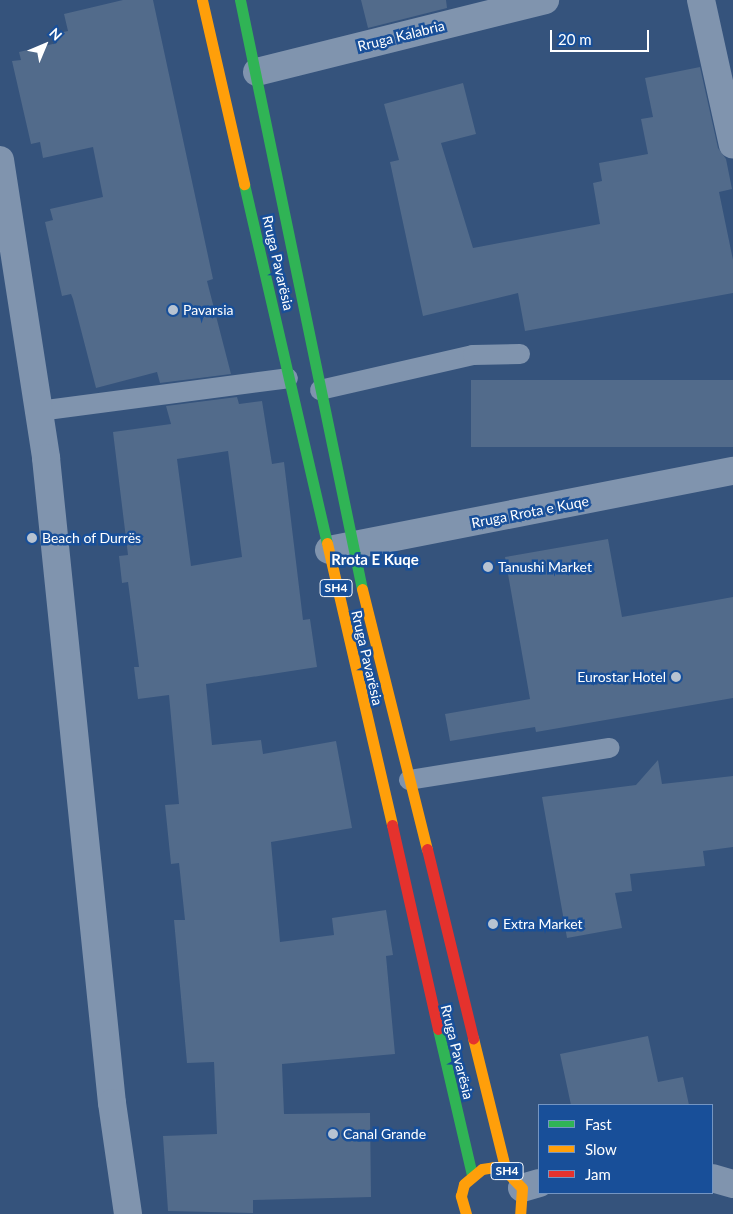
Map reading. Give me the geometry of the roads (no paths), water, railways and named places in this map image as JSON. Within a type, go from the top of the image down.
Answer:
[{"type":"main road","name":"Rruga Pavarësia","points":[[202,0],[288,378],[409,780],[522,1189]]},
{"type":"main road","name":"Rruga Pavarësia","points":[[240,0],[257,72],[320,390],[340,549],[472,1175]]},
{"type":"main road","name":"SH4","points":[[466,1214],[461,1196],[472,1175],[482,1169],[522,1189]]},
{"type":"street","name":"Rruga Kalabria","points":[[257,72],[546,0]]},
{"type":"street","points":[[701,0],[733,145]]},
{"type":"street","points":[[0,160],[39,411],[112,1103],[128,1214]]},
{"type":"street","name":"Rruga Rrota e Kuqe","points":[[340,549],[733,471]]},
{"type":"street","points":[[713,1178],[733,1184]]},
{"type":"lane","points":[[320,390],[473,355],[520,354]]},
{"type":"lane","points":[[39,411],[288,378]]},
{"type":"lane","points":[[409,780],[609,748]]},
{"type":"place","name":"Pavarsia","points":[[173,310]]},
{"type":"place","name":"Beach of Durrës","points":[[32,538]]},
{"type":"place","name":"Tanushi Market","points":[[488,567]]},
{"type":"place","name":"Eurostar Hotel","points":[[676,677]]},
{"type":"place","name":"Extra Market","points":[[493,924]]},
{"type":"place","name":"Canal Grande","points":[[333,1134]]},
{"type":"district","name":"Rrota E Kuqe","points":[[375,560]]}]
